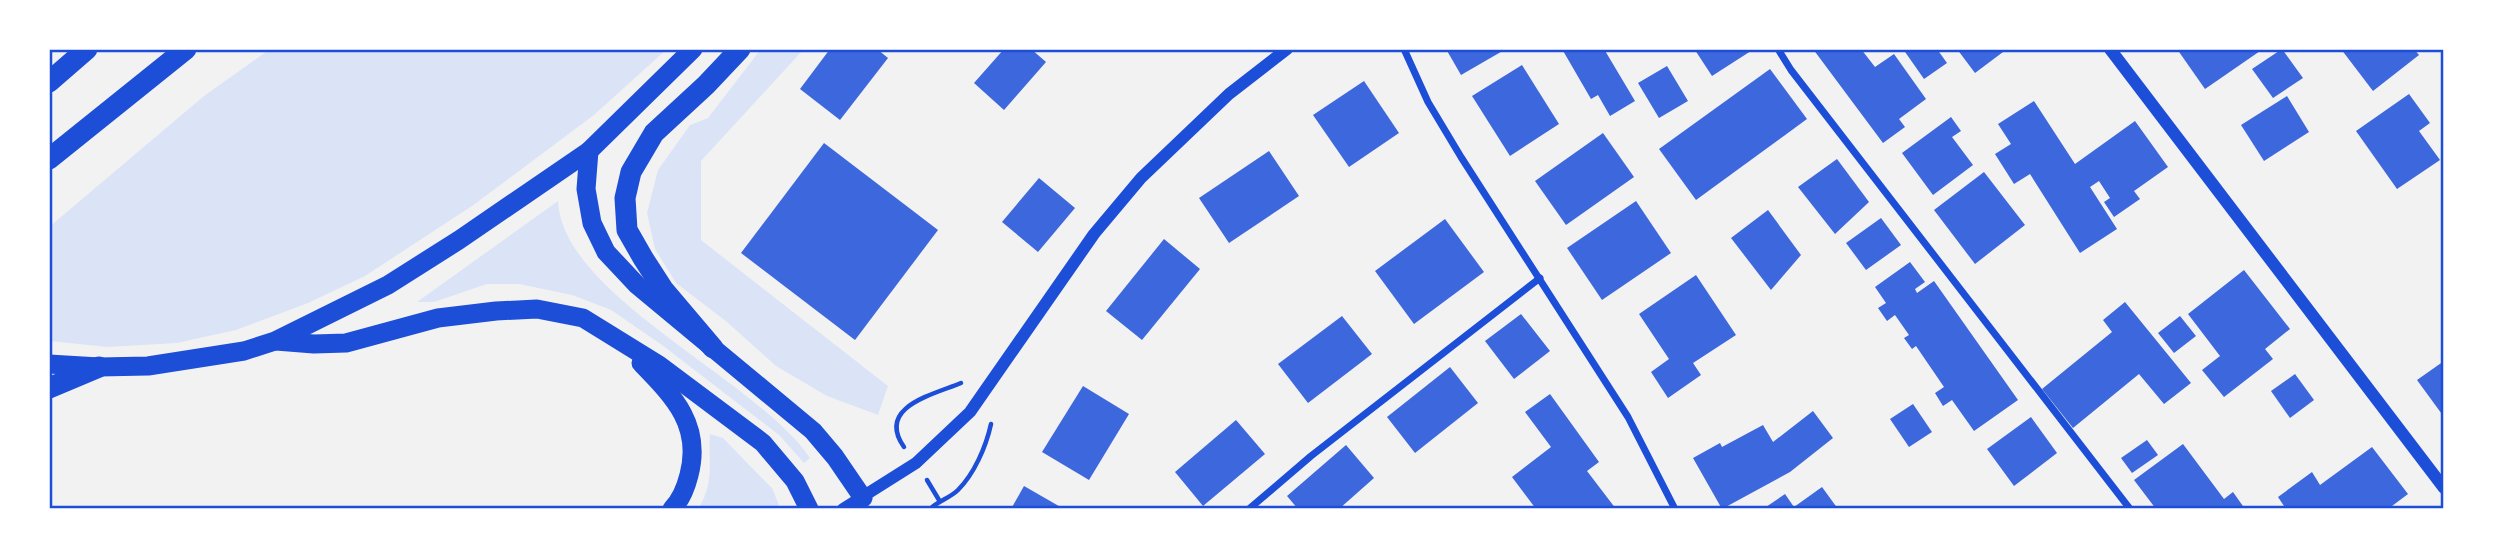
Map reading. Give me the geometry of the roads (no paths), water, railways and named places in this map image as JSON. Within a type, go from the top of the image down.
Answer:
[{"type":"highway","points":[[49,82],[87,49]]},
{"type":"highway","points":[[49,159],[186,49]]},
{"type":"highway","points":[[49,364],[99,368],[148,366],[244,351],[275,341],[388,285],[589,151],[693,49]]},
{"type":"highway","points":[[713,348],[663,289],[643,258],[627,230],[625,198],[631,172],[654,133],[740,49]]},
{"type":"highway","points":[[589,151],[586,189],[592,223],[606,252],[637,285],[813,431],[835,457],[864,504]]},
{"type":"highway","points":[[275,341],[346,343],[438,318],[537,310],[583,318],[659,365],[763,443],[795,481],[810,509]]},
{"type":"highway","points":[[615,337],[675,401],[691,430],[692,461],[686,487],[672,509]]},
{"type":"highway","points":[[49,388],[99,368]]},
{"type":"street","points":[[843,509],[864,504],[929,452],[970,412],[1094,234],[1142,178],[1229,94],[1287,49]]},
{"type":"street","points":[[1404,49],[1428,102],[1628,417],[1675,509]]},
{"type":"street","points":[[1778,49],[1808,92],[2130,509]]},
{"type":"street","points":[[2110,49],[2444,488]]},
{"type":"street","points":[[1249,509],[1332,440],[1540,278]]}]
